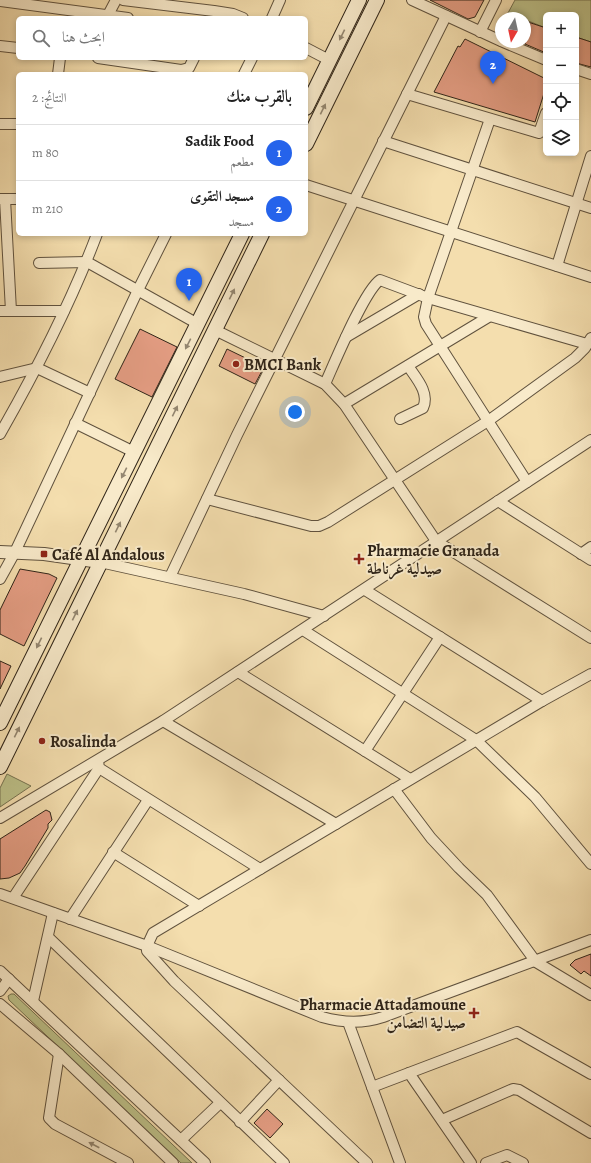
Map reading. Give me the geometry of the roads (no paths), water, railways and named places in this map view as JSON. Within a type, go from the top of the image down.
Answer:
[{"type":"main road","points":[[308,104],[359,0]]},
{"type":"main road","points":[[308,140],[377,0]]},
{"type":"main road","points":[[0,723],[241,236]]},
{"type":"main road","points":[[0,767],[261,236]]},
{"type":"street","points":[[108,15],[116,0]]},
{"type":"street","points":[[123,0],[212,14],[233,14],[238,16]]},
{"type":"street","points":[[273,16],[280,0]]},
{"type":"street","points":[[412,0],[495,39]]},
{"type":"street","points":[[480,32],[496,0]]},
{"type":"street","points":[[0,1],[46,4],[67,14],[115,16]]},
{"type":"street","points":[[170,577],[275,359],[446,16]]},
{"type":"street","points":[[0,46],[16,48]]},
{"type":"street","points":[[517,48],[543,59]]},
{"type":"street","points":[[308,49],[329,60]]},
{"type":"street","points":[[58,72],[60,60]]},
{"type":"street","points":[[112,60],[182,70],[189,68],[193,60]]},
{"type":"street","points":[[245,72],[251,60]]},
{"type":"street","points":[[579,70],[591,74]]},
{"type":"street","points":[[407,94],[539,133],[544,120]]},
{"type":"street","points":[[490,119],[451,232],[424,296],[424,317],[426,324],[527,482]]},
{"type":"street","points":[[0,124],[16,124]]},
{"type":"street","points":[[383,141],[591,208]]},
{"type":"street","points":[[557,266],[591,156]]},
{"type":"street","points":[[308,186],[591,277]]},
{"type":"street","points":[[11,311],[3,199],[16,199]]},
{"type":"street","points":[[0,434],[37,368],[87,262],[96,236]]},
{"type":"street","points":[[0,579],[15,552],[138,290],[165,236]]},
{"type":"street","points":[[39,263],[87,262],[198,324]]},
{"type":"street","points":[[207,499],[302,524],[319,526],[328,522],[488,421],[575,358],[589,341],[490,316],[424,296],[380,280],[371,292],[346,338],[325,384]]},
{"type":"street","points":[[346,338],[424,296]]},
{"type":"street","points":[[0,311],[64,310]]},
{"type":"street","points":[[344,404],[490,316]]},
{"type":"street","points":[[215,330],[325,384],[344,404],[436,542],[591,638]]},
{"type":"street","points":[[400,419],[423,408],[426,401],[424,392],[408,366]]},
{"type":"street","points":[[0,377],[37,368],[90,393]]},
{"type":"street","points":[[75,423],[134,452]]},
{"type":"street","points":[[0,818],[98,764],[365,590],[591,440]]},
{"type":"street","points":[[498,501],[591,560]]},
{"type":"street","points":[[581,554],[591,547]]},
{"type":"street","points":[[0,552],[81,558],[244,594],[324,616]]},
{"type":"street","points":[[365,590],[542,700]]},
{"type":"street","points":[[302,630],[476,740],[544,806],[591,864]]},
{"type":"street","points":[[365,751],[440,637]]},
{"type":"street","points":[[238,672],[410,779]]},
{"type":"street","points":[[367,1163],[174,981],[147,951],[147,946],[154,933],[542,700],[591,674]]},
{"type":"street","points":[[163,721],[336,824]]},
{"type":"street","points":[[98,764],[148,800],[260,869]]},
{"type":"street","points":[[13,898],[98,764]]},
{"type":"street","points":[[394,789],[432,838],[459,868],[487,895],[536,962],[591,994]]},
{"type":"street","points":[[70,918],[148,800]]},
{"type":"street","points":[[113,852],[199,906]]},
{"type":"street","points":[[0,894],[147,946],[322,1017],[348,1022],[376,1019],[536,962],[591,940]]},
{"type":"street","points":[[33,1001],[53,913]]},
{"type":"street","points":[[48,937],[284,1163]]},
{"type":"street","points":[[0,971],[205,1163]]},
{"type":"street","points":[[0,991],[9,979]]},
{"type":"street","points":[[0,1004],[59,1054],[173,1163]]},
{"type":"street","points":[[348,1022],[400,1163]]},
{"type":"street","points":[[372,1087],[517,1032],[591,1074]]},
{"type":"street","points":[[59,1054],[49,1118],[55,1124],[128,1163]]},
{"type":"street","points":[[409,1073],[471,1163]]},
{"type":"street","points":[[240,1122],[280,1080]]},
{"type":"street","points":[[442,1120],[513,1089],[519,1090],[591,1133]]},
{"type":"street","points":[[181,1140],[220,1103]]},
{"type":"street","points":[[486,1163],[508,1155],[523,1163]]},
{"type":"place","name":"مسجد التقوى","points":[[493,84]]},
{"type":"place","name":"Sadik Food","points":[[189,301]]},
{"type":"place","name":"BMCI Bank","points":[[236,364]]},
{"type":"place","name":"Café Al Andalous","points":[[44,554]]},
{"type":"place","name":"Pharmacie Granada صيدلية غرناطة","points":[[359,559]]},
{"type":"place","name":"Rosalinda","points":[[42,741]]},
{"type":"place","name":"Pharmacie Attadamoune صيدلية التضامن","points":[[474,1013]]}]
